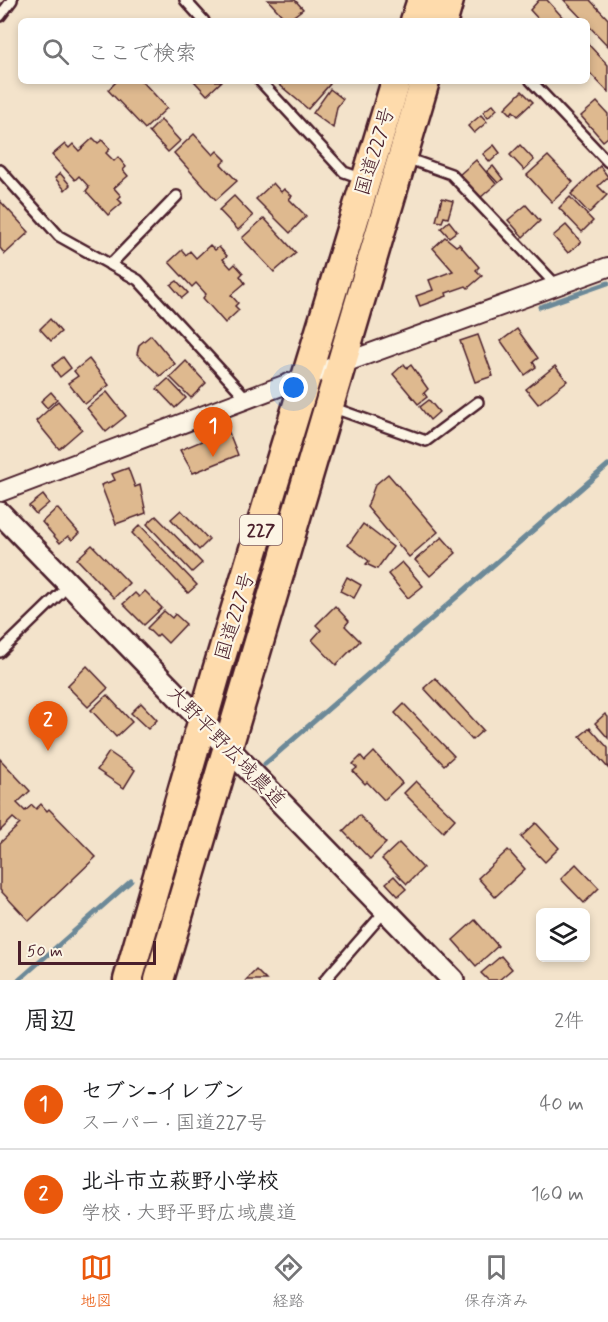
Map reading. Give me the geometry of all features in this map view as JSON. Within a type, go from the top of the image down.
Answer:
[{"type":"highway","points":[[416,18],[422,0]]},
{"type":"highway","points":[[444,18],[449,0]]},
{"type":"highway","name":"国道227号","points":[[159,980],[342,363],[379,183],[396,84]]},
{"type":"highway","name":"国道227号","points":[[128,980],[202,721],[308,376],[379,183],[403,157],[424,84]]},
{"type":"street","points":[[0,492],[342,363],[608,267]]},
{"type":"street","name":"大野平野広域農道","points":[[0,513],[453,980]]},
{"type":"lane","points":[[0,16],[12,0]]},
{"type":"lane","points":[[185,0],[201,18]]},
{"type":"lane","points":[[263,84],[344,172],[379,183]]},
{"type":"lane","points":[[534,84],[608,162]]},
{"type":"lane","points":[[403,157],[451,174],[557,286]]},
{"type":"lane","points":[[0,170],[59,236],[138,280],[247,399]]},
{"type":"lane","points":[[110,265],[177,196]]},
{"type":"lane","points":[[329,406],[426,441],[478,402]]},
{"type":"lane","points":[[0,652],[71,584]]},
{"type":"lane","points":[[325,980],[386,910]]},
{"type":"building","points":[[268,0],[295,0],[303,9],[291,18],[284,18]]},
{"type":"building","points":[[539,0],[547,0],[563,18],[537,18],[530,10]]},
{"type":"building","points":[[564,0],[590,0],[608,19],[608,46],[590,27],[590,18],[581,18]]},
{"type":"building","points":[[590,46],[608,65],[608,92],[590,73]]},
{"type":"building","points":[[114,84],[145,84],[167,108],[145,129],[108,90]]},
{"type":"building","points":[[197,84],[219,84],[207,95]]},
{"type":"building","points":[[279,84],[330,84],[308,109]]},
{"type":"building","points":[[330,89],[343,99],[337,107],[333,128],[313,113]]},
{"type":"building","points":[[522,91],[533,102],[518,116],[513,111],[511,114],[505,108]]},
{"type":"building","points":[[597,102],[608,114],[608,137],[603,141],[581,116]]},
{"type":"building","points":[[493,104],[497,109],[488,118],[483,112]]},
{"type":"building","points":[[481,115],[487,122],[474,133],[468,126]]},
{"type":"building","points":[[161,120],[180,141],[168,152],[149,132]]},
{"type":"building","points":[[194,134],[213,155],[217,151],[226,160],[221,164],[237,181],[216,200],[174,153]]},
{"type":"building","points":[[93,138],[98,143],[102,140],[110,149],[106,153],[114,161],[118,157],[126,167],[123,170],[128,176],[114,188],[121,196],[118,199],[122,203],[108,215],[86,191],[89,187],[79,176],[75,180],[52,155],[65,144],[69,148],[73,144],[79,151]]},
{"type":"building","points":[[494,145],[500,153],[490,162],[483,154]]},
{"type":"building","points":[[520,145],[534,160],[524,170],[510,155]]},
{"type":"building","points":[[548,156],[573,182],[552,202],[527,175]]},
{"type":"building","points":[[476,160],[496,184],[480,198],[459,175]]},
{"type":"building","points":[[493,166],[503,179],[498,183],[487,171]]},
{"type":"building","points":[[600,166],[608,177],[598,186],[607,195],[589,213],[571,194]]},
{"type":"building","points":[[60,173],[70,185],[65,190],[55,178]]},
{"type":"building","points":[[273,183],[281,192],[284,189],[292,196],[289,199],[306,216],[290,233],[256,199]]},
{"type":"building","points":[[234,196],[253,216],[238,230],[219,210]]},
{"type":"building","points":[[570,197],[593,221],[582,232],[559,208]]},
{"type":"building","points":[[442,198],[453,201],[448,218],[444,217],[442,222],[436,221]]},
{"type":"building","points":[[0,201],[29,232],[5,254],[0,248]]},
{"type":"building","points":[[526,205],[540,221],[523,237],[508,220]]},
{"type":"building","points":[[264,218],[296,253],[274,272],[242,238]]},
{"type":"building","points":[[449,221],[457,231],[449,237],[441,228]]},
{"type":"building","points":[[566,225],[581,242],[568,253],[553,236]]},
{"type":"building","points":[[445,237],[456,246],[459,244],[479,267],[476,270],[482,276],[468,288],[466,286],[446,293],[447,296],[420,306],[416,296],[433,290],[429,280],[453,271],[433,248]]},
{"type":"building","points":[[210,245],[215,250],[219,247],[227,256],[223,259],[231,268],[235,264],[243,273],[240,276],[245,283],[231,295],[238,303],[235,306],[239,310],[225,323],[203,298],[206,294],[196,283],[192,287],[169,262],[182,250],[186,255],[190,251],[196,258]]},
{"type":"building","points":[[177,281],[188,293],[182,298],[171,285]]},
{"type":"building","points":[[50,319],[61,332],[51,341],[40,329]]},
{"type":"building","points":[[517,329],[538,358],[533,362],[536,367],[525,375],[501,341]]},
{"type":"building","points":[[151,335],[175,364],[160,376],[137,354],[139,345]]},
{"type":"building","points":[[478,335],[493,376],[475,382],[460,341]]},
{"type":"building","points":[[63,357],[71,368],[60,377],[52,366]]},
{"type":"building","points":[[89,359],[109,385],[85,404],[68,383],[78,376],[74,371]]},
{"type":"building","points":[[186,361],[206,383],[191,398],[170,377]]},
{"type":"building","points":[[404,364],[407,368],[411,365],[428,389],[424,393],[427,397],[418,404],[393,374]]},
{"type":"building","points":[[555,366],[567,381],[538,404],[526,389]]},
{"type":"building","points":[[168,379],[186,398],[175,408],[157,389]]},
{"type":"building","points":[[51,392],[57,399],[47,408],[41,401]]},
{"type":"building","points":[[107,392],[126,416],[106,432],[87,408]]},
{"type":"building","points":[[429,400],[439,412],[430,420],[420,407]]},
{"type":"building","points":[[58,401],[82,429],[59,449],[36,421]]},
{"type":"building","points":[[228,430],[238,455],[193,473],[180,450]]},
{"type":"building","points":[[128,468],[135,487],[140,485],[146,513],[116,524],[101,485],[115,480],[112,474]]},
{"type":"building","points":[[388,474],[438,532],[409,557],[367,507],[375,485]]},
{"type":"building","points":[[43,495],[49,503],[36,514],[29,506]]},
{"type":"building","points":[[57,508],[79,533],[72,540],[68,536],[60,543],[42,522]]},
{"type":"building","points":[[181,510],[209,540],[199,550],[171,519]]},
{"type":"building","points":[[156,516],[202,563],[192,572],[147,524]]},
{"type":"building","points":[[363,524],[393,547],[377,569],[366,564],[369,561],[348,545]]},
{"type":"building","points":[[140,525],[197,585],[188,593],[132,533]]},
{"type":"building","points":[[442,537],[456,553],[430,576],[415,560]]},
{"type":"building","points":[[92,545],[129,583],[114,598],[77,559]]},
{"type":"building","points":[[402,562],[423,586],[408,598],[388,574]]},
{"type":"building","points":[[347,577],[361,585],[354,598],[340,591]]},
{"type":"building","points":[[145,591],[162,608],[144,625],[123,604],[135,593],[139,597]]},
{"type":"building","points":[[335,606],[349,621],[345,626],[360,641],[336,665],[312,640],[321,630],[316,625]]},
{"type":"building","points":[[164,611],[172,618],[175,614],[186,624],[168,643],[159,634],[156,637],[147,628]]},
{"type":"building","points":[[87,666],[108,688],[88,707],[67,686]]},
{"type":"building","points":[[435,678],[483,730],[472,740],[424,688]]},
{"type":"building","points":[[107,695],[132,722],[116,737],[91,710]]},
{"type":"building","points":[[141,703],[157,720],[148,729],[131,713]]},
{"type":"building","points":[[404,704],[454,756],[444,765],[395,713]]},
{"type":"building","points":[[605,714],[608,717],[608,738],[595,723]]},
{"type":"building","points":[[590,728],[608,748],[608,768],[580,736]]},
{"type":"building","points":[[109,752],[135,770],[124,788],[97,770]]},
{"type":"building","points":[[374,752],[402,783],[384,800],[353,771],[357,768],[353,764],[361,756],[365,761]]},
{"type":"building","points":[[0,759],[30,791],[17,803],[25,811],[32,805],[36,809],[41,804],[47,811],[49,809],[96,857],[29,921],[0,890],[0,843],[20,824],[13,818],[0,831]]},
{"type":"building","points":[[416,781],[455,819],[443,832],[404,793]]},
{"type":"building","points":[[359,815],[386,843],[370,859],[343,831]]},
{"type":"building","points":[[536,823],[559,848],[545,862],[521,837]]},
{"type":"building","points":[[399,843],[423,868],[407,884],[382,859]]},
{"type":"building","points":[[508,850],[525,869],[495,897],[478,878]]},
{"type":"building","points":[[576,864],[599,888],[584,903],[561,879]]},
{"type":"building","points":[[394,876],[406,889],[398,896],[386,883]]},
{"type":"building","points":[[475,920],[498,946],[476,966],[453,940]]},
{"type":"building","points":[[501,956],[512,969],[499,980],[488,980],[481,973]]},
{"type":"building","points":[[256,970],[266,980],[246,980]]},
{"type":"waterway","points":[[540,307],[608,283]]},
{"type":"waterway","points":[[265,764],[608,465]]},
{"type":"waterway","points":[[19,980],[131,881]]},
{"type":"place","name":"セブン-イレブン","points":[[213,457]]},
{"type":"place","name":"北斗市立萩野小学校","points":[[48,751]]}]
